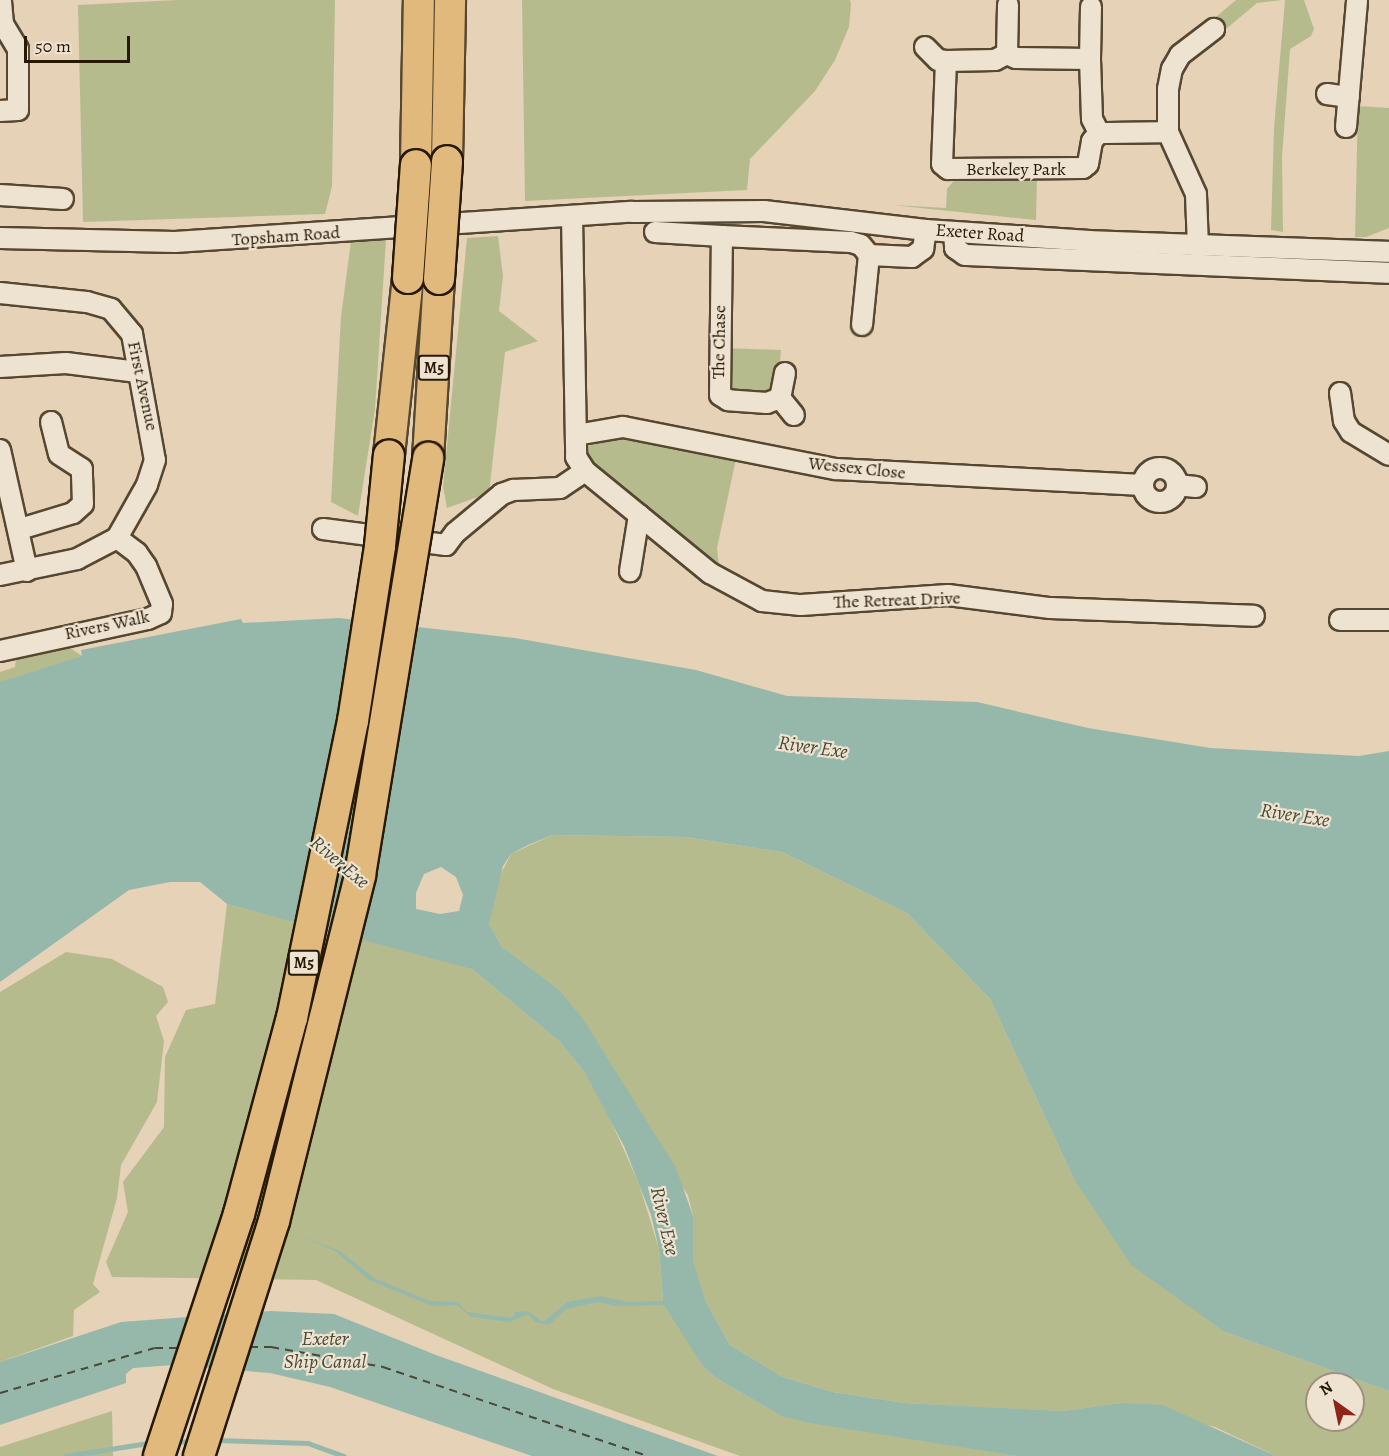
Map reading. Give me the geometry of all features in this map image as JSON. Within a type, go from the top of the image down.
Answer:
[{"type":"highway","name":"M5","points":[[159,1456],[238,1214],[292,1018],[353,721],[380,546],[408,278],[416,165],[419,0]]},
{"type":"highway","name":"M5","points":[[199,1456],[274,1221],[354,898],[391,702],[428,458],[447,161],[450,0]]},
{"type":"street","points":[[0,111],[18,110],[18,49],[3,24],[1,0]]},
{"type":"street","points":[[1346,127],[1357,0]]},
{"type":"street","points":[[1007,54],[1008,4]]},
{"type":"street","points":[[1091,8],[1092,119],[1099,133],[1168,132]]},
{"type":"street","points":[[1198,247],[1196,194],[1168,132],[1172,69],[1180,55],[1214,29]]},
{"type":"street","points":[[925,47],[938,60],[946,61],[995,60],[1007,54]]},
{"type":"street","points":[[1007,54],[1016,58],[1090,59]]},
{"type":"street","name":"Berkeley Park","points":[[946,61],[942,164],[948,169],[1083,168],[1088,164],[1092,141],[1099,133]]},
{"type":"street","points":[[1328,94],[1349,97]]},
{"type":"street","points":[[0,195],[63,199]]},
{"type":"street","name":"Exeter Road","points":[[572,216],[764,211],[954,232],[1198,247],[1389,252]]},
{"type":"street","points":[[323,529],[446,545],[455,532],[502,494],[513,490],[560,488],[585,471],[576,457],[572,216]]},
{"type":"street","name":"Topsham Road","points":[[0,238],[95,242],[241,240],[572,216]]},
{"type":"street","points":[[869,255],[916,256],[924,249],[926,230]]},
{"type":"street","points":[[654,232],[850,242],[861,245],[869,255],[862,325]]},
{"type":"street","points":[[954,232],[955,248],[964,255],[1389,273]]},
{"type":"street","name":"The Chase","points":[[722,236],[720,395],[728,400],[767,403],[780,398]]},
{"type":"street","name":"First Avenue","points":[[0,293],[87,302],[111,309],[132,334],[137,372],[154,440],[155,460],[147,484],[117,538]]},
{"type":"street","points":[[0,367],[66,363],[137,372]]},
{"type":"street","points":[[785,373],[780,398],[794,415]]},
{"type":"street","points":[[1340,393],[1344,421],[1351,432],[1389,455]]},
{"type":"street","points":[[20,529],[73,513],[83,504],[82,469],[59,454],[51,422]]},
{"type":"street","name":"Wessex Close","points":[[576,435],[623,427],[836,469],[1143,485],[1146,495],[1160,502],[1170,499],[1187,486]]},
{"type":"street","points":[[0,450],[20,529],[27,571]]},
{"type":"street","name":"The Retreat Drive","points":[[585,471],[710,573],[762,601],[801,605],[948,595],[1050,608],[1254,616]]},
{"type":"street","points":[[630,571],[639,515]]},
{"type":"street","points":[[0,575],[77,559],[117,538]]},
{"type":"street","name":"Rivers Walk","points":[[0,651],[161,613],[162,604],[146,566],[137,553],[117,538]]},
{"type":"street","points":[[1340,620],[1389,620]]},
{"type":"green space","points":[[177,0],[335,0],[332,186],[325,214],[83,222],[78,5]]},
{"type":"green space","points":[[522,0],[850,0],[851,4],[849,27],[835,60],[815,91],[750,159],[747,190],[525,201]]},
{"type":"green space","points":[[1236,0],[1282,0],[1257,3],[1219,35],[1210,22]]},
{"type":"green space","points":[[1285,0],[1304,0],[1314,29],[1311,36],[1290,49],[1282,157],[1283,232],[1271,230],[1274,128]]},
{"type":"green space","points":[[1358,106],[1389,108],[1389,228],[1366,237],[1355,237]]},
{"type":"green space","points":[[959,174],[1037,176],[1036,220],[892,205],[946,208],[947,189]]},
{"type":"green space","points":[[498,236],[503,276],[499,311],[538,341],[505,352],[489,493],[447,508],[443,487],[467,238]]},
{"type":"green space","points":[[386,240],[375,409],[358,516],[331,502],[341,317],[351,241]]},
{"type":"green space","points":[[724,348],[781,350],[778,386],[765,398],[734,397],[722,384]]},
{"type":"green space","points":[[628,436],[737,454],[717,548],[719,565],[708,559],[585,457],[588,446]]},
{"type":"green space","points":[[66,645],[82,656],[0,755],[0,672],[15,667],[16,658]]},
{"type":"green space","points":[[552,835],[685,837],[782,852],[907,913],[990,999],[1074,1179],[1225,1332],[1336,1372],[1305,1372],[1305,1432],[1365,1432],[1365,1382],[1389,1391],[1389,1456],[1276,1456],[1215,1427],[1120,1403],[1064,1411],[905,1403],[833,1392],[783,1377],[730,1345],[706,1302],[692,1261],[693,1216],[688,1195],[528,969],[502,947],[489,924],[495,885],[511,854]]},
{"type":"green space","points":[[227,904],[455,962],[472,969],[560,1042],[585,1073],[607,1112],[639,1184],[659,1249],[663,1301],[702,1365],[716,1378],[781,1416],[1016,1456],[740,1456],[553,1389],[316,1280],[112,1277],[106,1262],[128,1212],[123,1182],[164,1127],[165,1057],[186,1010],[215,1004]]},
{"type":"green space","points":[[66,952],[112,959],[163,987],[168,1002],[156,1016],[164,1041],[157,1102],[121,1165],[117,1198],[93,1284],[100,1292],[74,1310],[73,1336],[0,1362],[0,992]]},
{"type":"green space","points":[[112,1411],[113,1456],[0,1456],[0,1447]]},
{"type":"water","name":"River Exe","points":[[339,618],[515,638],[696,670],[787,696],[977,702],[1088,728],[1210,748],[1359,756],[1389,751],[1389,1391],[1365,1382],[1365,1372],[1336,1372],[1225,1332],[1131,1265],[1074,1179],[990,999],[907,913],[782,852],[685,837],[552,835],[528,845],[511,854],[503,866],[489,924],[502,947],[558,989],[583,1019],[676,1168],[693,1216],[693,1261],[706,1302],[730,1345],[783,1377],[833,1392],[905,1403],[1063,1411],[1120,1403],[1163,1405],[1276,1456],[1016,1456],[810,1423],[781,1416],[716,1378],[702,1365],[664,1305],[615,1306],[598,1302],[566,1309],[549,1325],[535,1322],[528,1314],[509,1322],[471,1317],[457,1305],[432,1306],[369,1280],[335,1251],[295,1234],[340,1251],[374,1278],[430,1301],[458,1302],[467,1312],[512,1318],[515,1312],[528,1311],[543,1322],[567,1302],[600,1296],[628,1302],[663,1301],[659,1249],[651,1215],[624,1146],[585,1073],[560,1042],[472,969],[227,904],[200,882],[170,882],[129,890],[0,982],[0,682],[82,656],[81,650],[241,619],[243,623]],"holes":[[[441,867],[456,877],[463,895],[459,911],[440,914],[416,909],[416,893],[424,874]]]},
{"type":"water","name":"Exeter Ship Canal","points":[[271,1311],[334,1314],[436,1355],[718,1456],[532,1456],[330,1387],[270,1373],[173,1365],[133,1368],[126,1374],[126,1383],[0,1425],[0,1362],[121,1322]]},
{"type":"waterway","points":[[216,1440],[308,1443],[344,1456]]},
{"type":"waterway","points":[[174,1442],[193,1441]]},
{"type":"waterway","points":[[65,1456],[148,1443]]},
{"type":"ferry route","points":[[250,1347],[271,1347],[383,1367],[648,1456]]},
{"type":"ferry route","points":[[0,1393],[155,1348],[179,1348]]}]
